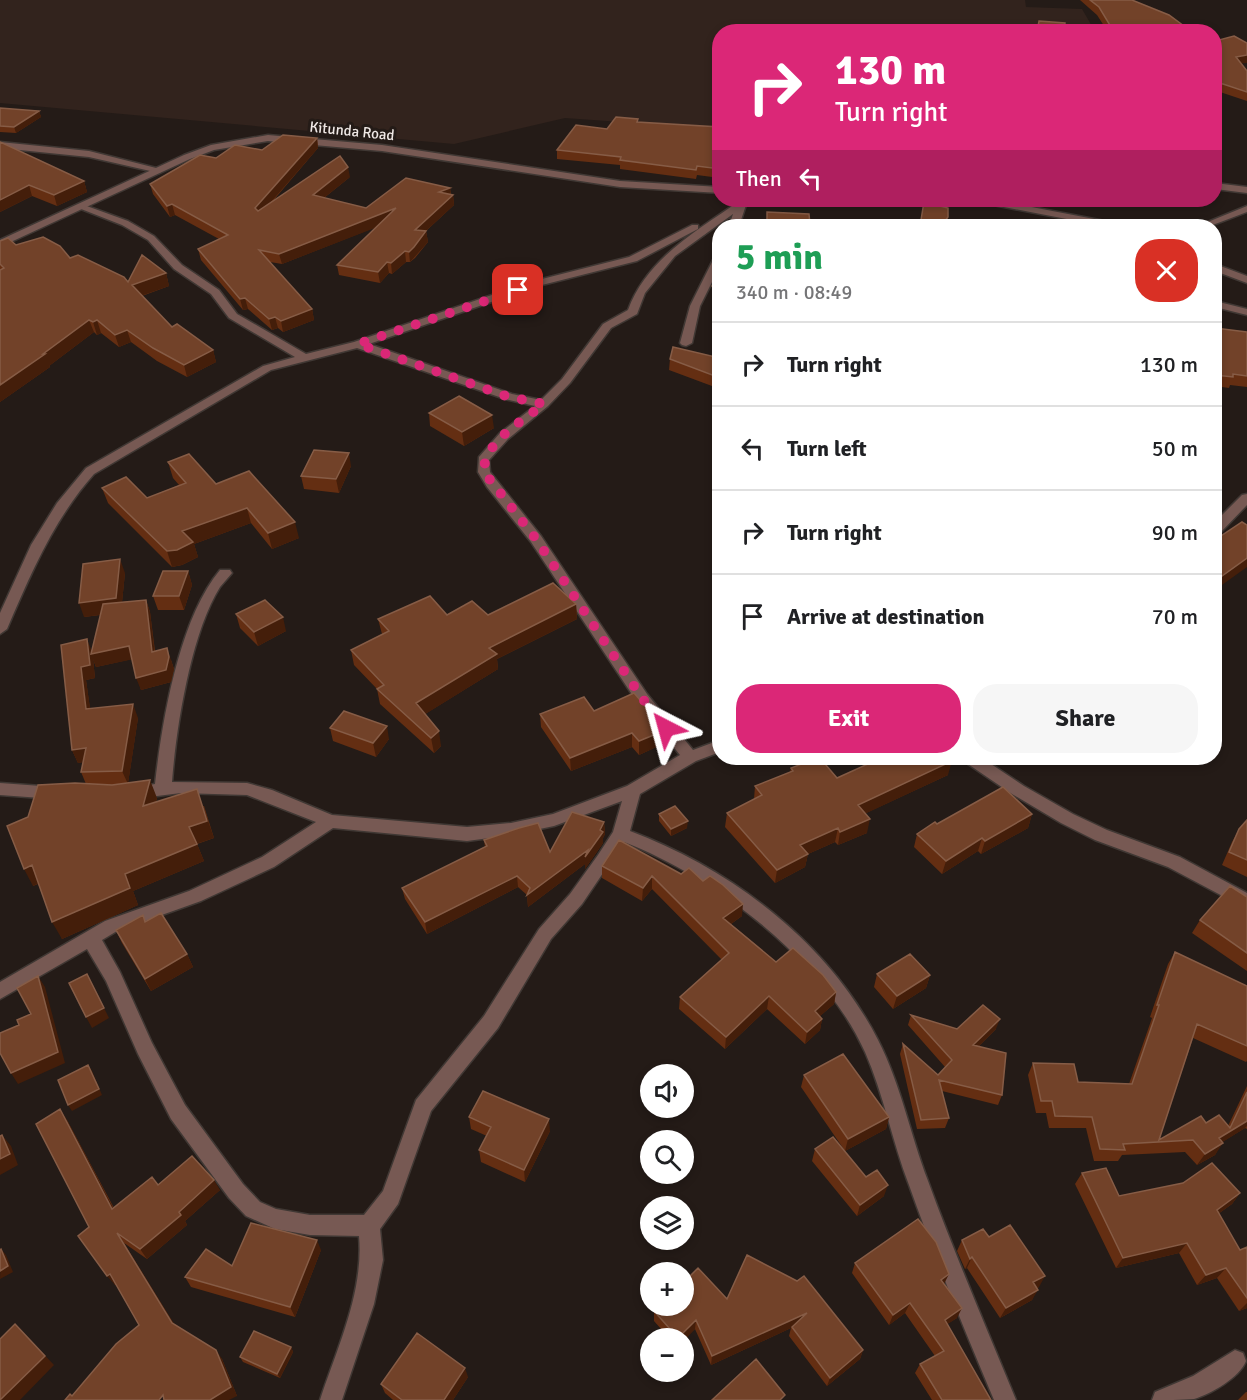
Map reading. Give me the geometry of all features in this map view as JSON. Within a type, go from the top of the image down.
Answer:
[{"type":"street","name":"Kitunda Road","points":[[0,244],[211,148],[268,138],[382,148],[620,184],[712,190]]},
{"type":"street","points":[[0,145],[89,154],[159,170]]},
{"type":"street","points":[[1222,187],[1247,190]]},
{"type":"street","points":[[81,207],[125,224],[150,238],[178,267],[214,292],[233,316],[304,358]]},
{"type":"street","points":[[0,629],[14,594],[57,510],[71,490],[90,471],[254,375],[267,368],[358,344],[534,284],[633,259],[733,207]]},
{"type":"street","points":[[719,219],[736,207]]},
{"type":"street","points":[[1019,207],[1079,219]]},
{"type":"street","points":[[1221,219],[1247,209]]},
{"type":"street","points":[[690,757],[642,698],[536,539],[484,472],[483,460],[491,448],[544,404],[566,381],[607,326],[633,312],[640,292],[671,254],[712,224]]},
{"type":"street","points":[[1222,270],[1247,280]]},
{"type":"street","points":[[686,343],[695,306],[712,272]]},
{"type":"street","points":[[1222,306],[1247,312]]},
{"type":"street","points":[[358,344],[509,397],[544,404]]},
{"type":"street","points":[[1222,523],[1247,498]]},
{"type":"street","points":[[163,788],[168,735],[193,632],[214,586],[225,573]]},
{"type":"street","points":[[119,794],[163,788],[247,789],[266,794],[330,821],[467,834],[511,829],[554,820],[633,790],[690,757],[712,749]]},
{"type":"street","points":[[981,765],[1005,783],[1056,813],[1104,836],[1149,851],[1227,889],[1247,902]]},
{"type":"street","points":[[0,789],[68,794]]},
{"type":"street","points":[[331,1400],[363,1304],[372,1260],[369,1226],[382,1212],[391,1197],[423,1106],[491,1022],[545,934],[576,899],[621,834],[633,790]]},
{"type":"street","points":[[0,991],[88,938],[144,914],[195,896],[268,862],[330,821]]},
{"type":"street","points":[[621,834],[665,851],[717,881],[797,944],[844,1000],[871,1045],[893,1096],[911,1164],[1005,1400]]},
{"type":"street","points":[[88,938],[98,948],[114,978],[145,1048],[178,1112],[211,1159],[253,1209],[275,1219],[310,1225],[369,1226]]},
{"type":"street","points":[[1164,1400],[1217,1376],[1235,1361]]},
{"type":"shaded area","points":[[0,0],[1025,0],[1026,7],[1082,9],[1091,24],[712,24],[712,128],[565,118],[454,144],[0,103]]},
{"type":"building","points":[[1090,0],[1132,0],[1169,15],[1181,24],[1109,24],[1099,7]]},
{"type":"building","points":[[1039,21],[1065,23],[1065,24],[1038,24]]},
{"type":"building","points":[[1234,36],[1247,43],[1247,55],[1236,57],[1247,71],[1247,92],[1222,84],[1222,39]]},
{"type":"building","points":[[0,108],[39,111],[14,127],[0,126]]},
{"type":"building","points":[[616,117],[638,119],[637,122],[712,127],[712,168],[697,166],[696,170],[620,160],[621,157],[557,150],[576,125],[607,129]]},
{"type":"building","points":[[283,135],[317,138],[255,208],[258,211],[340,156],[348,167],[313,195],[366,208],[406,178],[450,188],[439,192],[453,195],[415,230],[426,231],[414,247],[409,252],[405,251],[391,263],[387,262],[378,272],[337,265],[396,208],[279,254],[259,250],[312,309],[281,321],[275,317],[269,319],[245,298],[240,299],[198,249],[228,235],[172,204],[167,206],[150,184],[200,155],[216,158],[235,145],[262,150]]},
{"type":"building","points":[[0,142],[84,181],[54,195],[29,185],[0,200]]},
{"type":"building","points":[[923,207],[948,208],[946,219],[921,219]]},
{"type":"building","points":[[767,212],[809,214],[809,219],[767,219]]},
{"type":"building","points":[[43,237],[60,246],[70,258],[78,255],[124,277],[128,282],[142,255],[166,273],[132,285],[172,327],[177,324],[213,350],[184,365],[127,330],[115,335],[97,320],[93,322],[89,320],[0,385],[0,270],[4,268],[0,264],[0,241],[8,238],[16,245]]},
{"type":"building","points":[[1222,329],[1247,332],[1247,376],[1233,374],[1233,377],[1222,376]]},
{"type":"building","points":[[673,347],[712,356],[712,375],[670,359]]},
{"type":"building","points":[[459,396],[492,415],[462,432],[429,413]]},
{"type":"building","points":[[314,450],[349,453],[336,479],[301,476]]},
{"type":"building","points":[[189,454],[216,484],[249,471],[295,522],[268,533],[247,508],[182,531],[193,542],[177,550],[167,551],[102,488],[126,477],[147,498],[186,483],[168,462]]},
{"type":"building","points":[[1242,522],[1247,525],[1247,558],[1222,576],[1222,535]]},
{"type":"building","points":[[120,559],[116,598],[79,603],[83,564]]},
{"type":"building","points":[[163,571],[188,571],[179,596],[153,596]]},
{"type":"building","points":[[553,583],[576,604],[489,648],[497,654],[416,703],[439,731],[431,738],[377,689],[384,685],[351,650],[389,631],[378,619],[430,596],[447,615],[472,601],[488,615]]},
{"type":"building","points":[[146,600],[152,652],[167,648],[169,657],[166,670],[136,678],[129,646],[91,654],[103,604]]},
{"type":"building","points":[[265,600],[283,617],[254,632],[236,614]]},
{"type":"building","points":[[87,639],[90,665],[81,667],[86,709],[133,704],[122,771],[81,772],[86,748],[72,750],[61,645]]},
{"type":"building","points":[[634,693],[666,730],[639,741],[632,733],[570,758],[540,714],[584,697],[594,711]]},
{"type":"building","points":[[344,711],[387,726],[373,743],[330,728]]},
{"type":"building","points":[[799,765],[826,765],[837,778],[866,765],[943,765],[858,805],[870,819],[840,832],[838,828],[800,845],[808,854],[777,870],[727,813],[762,795],[755,786],[793,771],[791,768]]},
{"type":"building","points":[[150,780],[143,806],[197,789],[207,821],[189,827],[197,844],[125,874],[130,888],[52,922],[32,865],[24,869],[7,826],[28,817],[38,785],[75,783],[112,785]]},
{"type":"building","points":[[1003,787],[1032,814],[985,841],[982,838],[946,861],[917,834],[935,822],[937,824]]},
{"type":"building","points":[[675,806],[688,821],[671,829],[659,814]]},
{"type":"building","points":[[572,812],[604,822],[600,830],[603,832],[585,857],[588,850],[527,895],[530,888],[517,876],[425,922],[402,888],[487,846],[484,840],[538,823],[550,852]]},
{"type":"building","points":[[1247,820],[1247,860],[1229,852],[1239,829]]},
{"type":"building","points":[[619,840],[681,874],[689,868],[703,881],[710,876],[723,885],[743,904],[723,918],[776,962],[793,948],[823,975],[836,992],[815,1011],[822,1019],[807,1032],[769,996],[726,1037],[680,997],[729,953],[652,876],[643,888],[602,866]]},
{"type":"building","points":[[1230,886],[1247,897],[1247,953],[1200,920]]},
{"type":"building","points":[[161,913],[187,954],[145,979],[116,930],[143,915],[145,922]]},
{"type":"building","points":[[1175,952],[1247,986],[1247,1046],[1197,1024],[1159,1140],[1201,1116],[1206,1123],[1219,1115],[1230,1128],[1247,1092],[1247,1121],[1219,1138],[1223,1143],[1205,1154],[1193,1140],[1123,1144],[1125,1150],[1100,1149],[1092,1117],[1055,1116],[1052,1101],[1041,1101],[1033,1063],[1074,1064],[1078,1082],[1132,1084]]},
{"type":"building","points":[[910,954],[930,975],[897,996],[877,974]]},
{"type":"building","points":[[87,974],[104,1008],[86,1017],[69,983]]},
{"type":"building","points":[[38,976],[58,1052],[11,1073],[0,1053],[0,1033],[19,1025],[17,1020],[31,1014],[17,988]]},
{"type":"building","points":[[983,1005],[1000,1019],[973,1045],[1006,1053],[1002,1095],[939,1080],[949,1118],[921,1120],[903,1044],[938,1075],[952,1060],[911,1015],[957,1029]]},
{"type":"building","points":[[843,1054],[889,1117],[848,1139],[804,1075]]},
{"type":"building","points":[[88,1065],[99,1089],[68,1105],[58,1080]]},
{"type":"building","points":[[483,1091],[549,1119],[524,1170],[479,1150],[491,1127],[469,1117]]},
{"type":"building","points":[[60,1109],[112,1209],[152,1177],[158,1185],[192,1156],[214,1180],[179,1212],[181,1215],[140,1249],[117,1233],[172,1323],[216,1350],[231,1387],[210,1400],[164,1400],[163,1395],[159,1400],[65,1400],[70,1394],[72,1396],[116,1344],[139,1325],[110,1274],[107,1276],[78,1236],[89,1227],[36,1124]]},
{"type":"building","points":[[2,1135],[10,1154],[0,1159],[0,1136]]},
{"type":"building","points":[[833,1137],[866,1177],[877,1170],[888,1185],[860,1205],[815,1149]]},
{"type":"building","points":[[1212,1163],[1240,1193],[1217,1210],[1240,1250],[1247,1247],[1247,1298],[1226,1268],[1206,1275],[1187,1243],[1123,1258],[1082,1173],[1106,1168],[1119,1196],[1183,1183]]},
{"type":"building","points":[[918,1219],[936,1242],[949,1274],[941,1280],[962,1308],[945,1320],[991,1400],[942,1400],[920,1364],[944,1351],[910,1303],[893,1315],[855,1263]]},
{"type":"building","points":[[251,1223],[317,1240],[290,1307],[185,1277],[206,1249],[232,1266]]},
{"type":"building","points":[[1010,1225],[1045,1276],[1033,1282],[1038,1290],[1006,1308],[972,1257],[970,1259],[962,1240],[983,1229],[989,1237]]},
{"type":"building","points":[[0,1250],[8,1266],[0,1271]]},
{"type":"building","points":[[747,1255],[797,1281],[804,1276],[863,1350],[830,1378],[792,1327],[807,1313],[712,1356],[696,1320],[688,1328],[669,1328],[658,1316],[694,1316],[694,1272],[698,1268],[727,1299]]},
{"type":"building","points":[[15,1324],[45,1356],[0,1400],[0,1339]]},
{"type":"building","points":[[254,1331],[291,1347],[277,1374],[240,1357]]},
{"type":"building","points":[[417,1333],[465,1368],[444,1400],[402,1400],[381,1384]]},
{"type":"building","points":[[756,1359],[785,1395],[780,1400],[712,1400]]},
{"type":"route","points":[[518,290],[358,344],[426,370],[509,397],[544,404],[491,448],[483,460],[484,472],[536,539],[642,698],[666,728]]}]
